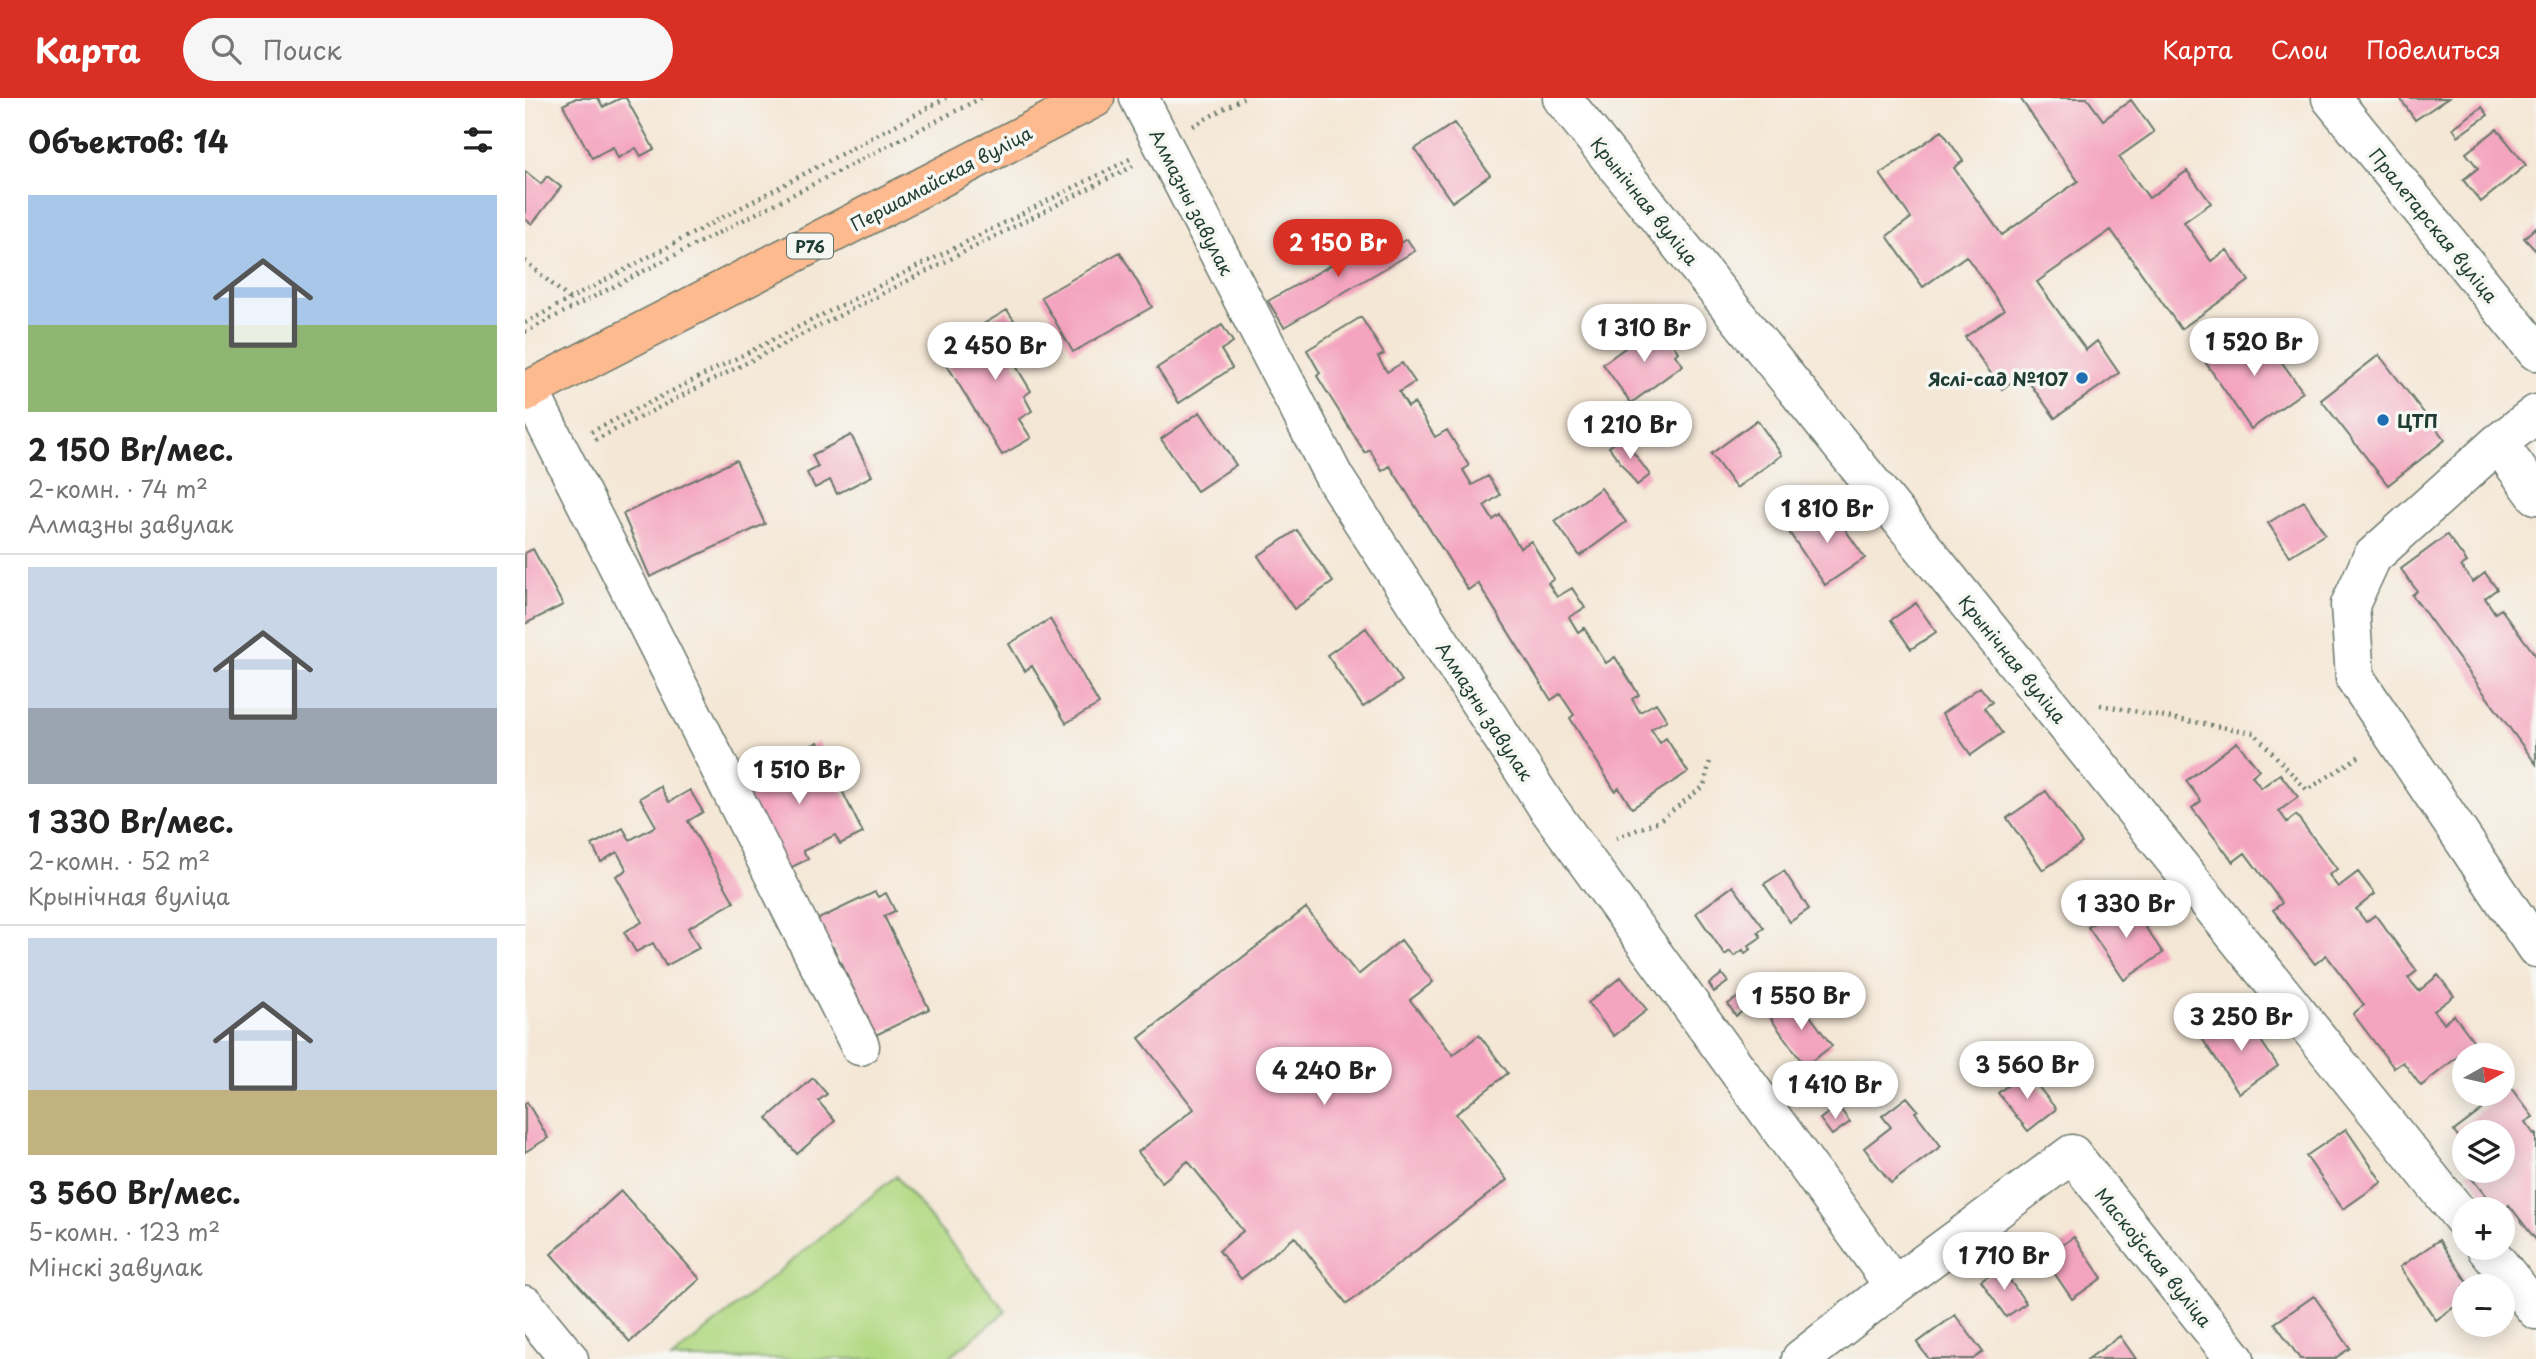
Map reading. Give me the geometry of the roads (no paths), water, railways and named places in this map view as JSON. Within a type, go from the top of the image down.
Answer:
[{"type":"main road","name":"Першамайская вуліца","points":[[527,391],[1095,98]]},
{"type":"street","name":"Алмазны завулак","points":[[1139,98],[1334,477],[1545,804],[1894,1286]]},
{"type":"street","name":"Крынічная вуліца","points":[[1562,98],[2452,1205]]},
{"type":"street","name":"Пралетарская вуліца","points":[[2331,98],[2536,351]]},
{"type":"street","points":[[527,391],[859,1046]]},
{"type":"street","points":[[2536,414],[2498,443],[2372,557],[2350,605],[2355,678],[2536,948]]},
{"type":"street","points":[[2498,443],[2536,495]]},
{"type":"street","name":"Маскоўская вуліца","points":[[1894,1286],[2072,1154],[2235,1359]]},
{"type":"street","points":[[2496,1260],[2536,1310]]},
{"type":"street","points":[[1801,1359],[1894,1286]]},
{"type":"street","points":[[525,1305],[569,1359]]},
{"type":"place","name":"Яслі-сад №107","points":[[2082,378]]},
{"type":"place","name":"ЦТП","points":[[2383,420]]}]
